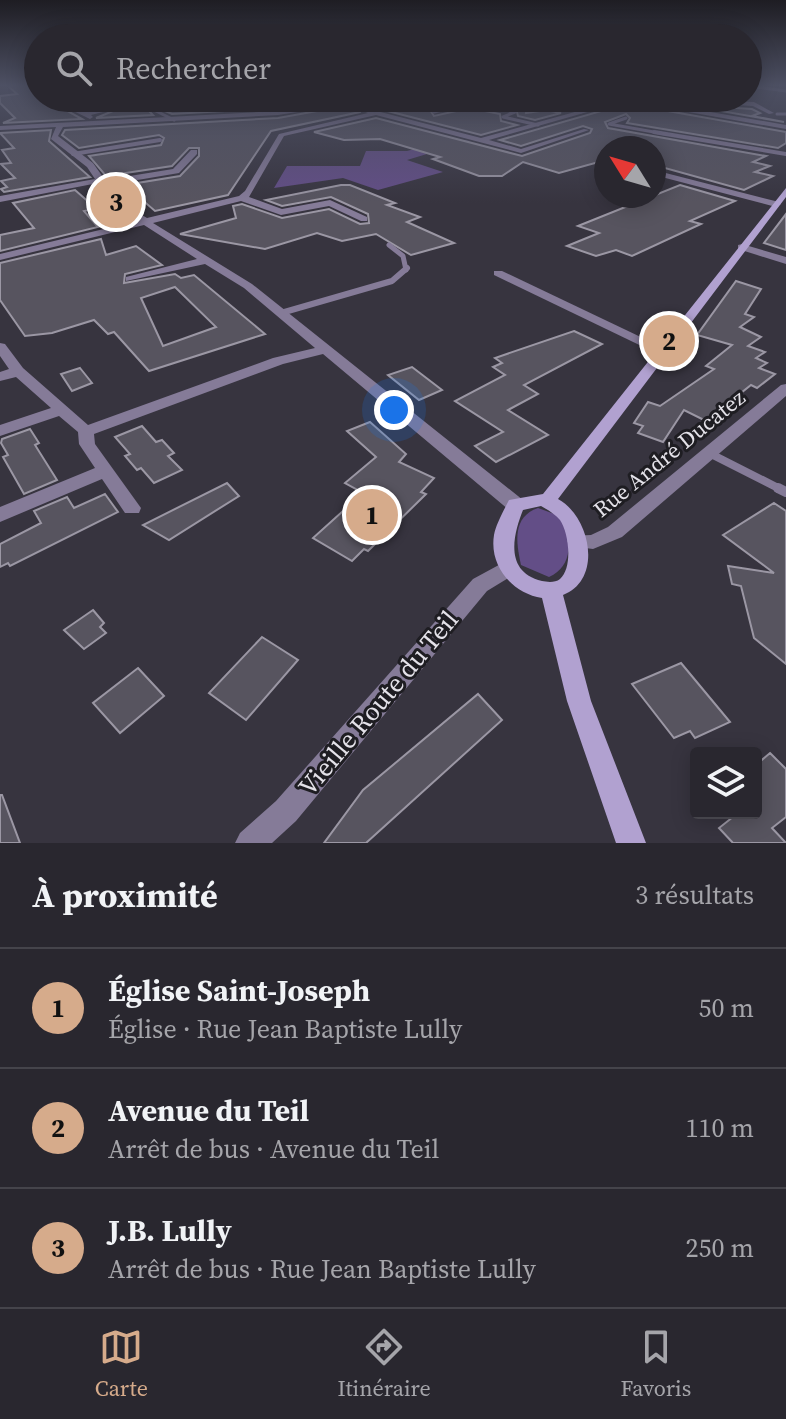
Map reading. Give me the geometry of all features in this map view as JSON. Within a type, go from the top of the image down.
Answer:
[{"type":"main road","points":[[547,501],[786,191]]},
{"type":"main road","points":[[539,499],[547,501],[561,507],[571,519],[581,557],[575,576],[565,587],[538,592],[521,584],[508,568],[503,536],[516,505],[539,499]]},
{"type":"main road","points":[[551,592],[579,701],[631,843]]},
{"type":"street","points":[[0,128],[72,124]]},
{"type":"street","points":[[0,257],[242,198],[249,193],[281,135],[327,124]]},
{"type":"street","points":[[421,124],[521,151],[586,130]]},
{"type":"street","points":[[60,125],[54,137],[90,165],[117,204],[207,260],[281,313],[516,505]]},
{"type":"street","points":[[482,140],[538,125]]},
{"type":"street","points":[[0,199],[176,171],[194,152]]},
{"type":"street","points":[[666,175],[776,204]]},
{"type":"street","points":[[242,198],[281,212],[330,203],[364,219]]},
{"type":"street","points":[[742,247],[786,261]]},
{"type":"street","points":[[130,279],[207,260]]},
{"type":"street","points":[[498,273],[661,350]]},
{"type":"street","points":[[0,347],[18,371],[86,431],[87,444],[132,508]]},
{"type":"street","points":[[86,431],[278,361],[326,349]]},
{"type":"street","points":[[0,377],[18,371]]},
{"type":"street","name":"Rue André Ducatez","points":[[577,541],[593,542],[615,532],[784,393]]},
{"type":"street","points":[[0,431],[60,410]]},
{"type":"street","points":[[0,515],[104,471]]},
{"type":"street","name":"Vieille Route du Teil","points":[[250,843],[295,801],[455,611],[480,585],[508,568]]},
{"type":"lane","points":[[611,124],[786,154]]},
{"type":"lane","points":[[73,154],[160,140]]},
{"type":"lane","points":[[281,313],[392,281],[404,274],[407,269],[403,256],[389,245]]},
{"type":"lane","points":[[711,454],[786,492]]},
{"type":"shaded area","points":[[452,139],[470,141],[407,160],[443,172],[378,190],[343,178],[274,188],[287,166],[360,166],[366,151],[407,151]]},
{"type":"shaded area","points":[[538,508],[560,516],[567,533],[567,558],[563,566],[549,577],[521,565],[519,556],[517,539],[520,524],[524,517]]},
{"type":"building","points":[[165,124],[302,124],[271,131],[228,195],[155,211],[125,185],[180,176],[199,156],[199,148],[189,148],[172,166],[106,176],[89,156],[161,145],[164,138],[159,135],[79,148],[62,135],[65,130]]},
{"type":"building","points":[[348,124],[400,124],[522,156],[590,133],[592,129],[583,126],[521,146],[500,140],[555,124],[606,124],[608,128],[653,136],[594,136],[594,163],[559,173],[523,162],[502,176],[479,176],[433,159],[440,157],[380,139],[344,140],[314,132]]},
{"type":"building","points":[[439,124],[517,125],[481,135]]},
{"type":"building","points":[[635,124],[743,124],[786,132],[786,143],[778,148]]},
{"type":"building","points":[[51,130],[49,141],[90,177],[4,192],[1,189],[7,187],[1,181],[15,178],[1,164],[11,163],[2,150],[14,148],[0,133]]},
{"type":"building","points":[[666,138],[766,156],[753,162],[770,166],[755,172],[773,176],[744,190],[666,168]]},
{"type":"building","points":[[350,185],[395,203],[387,205],[420,217],[407,222],[454,243],[411,255],[376,234],[342,241],[317,233],[265,249],[180,234],[236,218],[233,206],[242,204],[282,218],[329,209],[360,224],[369,223],[368,214],[331,197],[282,206],[266,200]]},
{"type":"building","points":[[680,185],[735,201],[690,221],[701,224],[632,256],[616,250],[596,256],[567,246],[599,233],[578,226],[623,208],[666,208],[666,191]]},
{"type":"building","points":[[75,190],[91,204],[88,205],[93,209],[84,211],[98,227],[0,251],[0,235],[34,228],[13,203]]},
{"type":"building","points":[[786,214],[786,250],[764,243]]},
{"type":"building","points":[[101,239],[106,255],[136,246],[162,265],[125,274],[124,283],[175,274],[181,278],[194,275],[265,334],[149,371],[114,332],[108,334],[94,320],[52,333],[25,336],[0,300],[0,263]],"holes":[[[175,287],[216,327],[163,346],[141,298]]]},
{"type":"building","points":[[736,281],[761,289],[745,314],[754,317],[740,327],[761,337],[748,346],[765,352],[756,358],[767,363],[759,368],[775,374],[757,388],[751,385],[706,421],[684,410],[663,442],[638,433],[643,426],[634,423],[648,402],[660,406],[714,369],[706,366],[732,345],[697,335]]},
{"type":"building","points":[[574,331],[602,344],[524,385],[538,394],[508,410],[548,435],[496,462],[475,446],[503,432],[455,401],[505,375],[493,367],[502,363],[495,358]]},
{"type":"building","points":[[412,367],[442,390],[419,400],[388,375]]},
{"type":"building","points":[[80,368],[92,383],[72,391],[61,374]]},
{"type":"building","points":[[370,422],[406,454],[399,462],[434,478],[421,492],[426,494],[368,551],[364,549],[352,561],[313,538],[363,493],[345,483],[376,457],[347,431]]},
{"type":"building","points":[[142,426],[156,442],[162,440],[174,453],[168,456],[182,470],[154,483],[141,468],[137,470],[125,456],[130,454],[115,437]]},
{"type":"building","points":[[30,429],[39,443],[35,445],[57,480],[24,494],[3,457],[8,455],[1,443],[2,439]]},
{"type":"building","points":[[227,483],[239,496],[169,540],[143,525]]},
{"type":"building","points":[[105,494],[118,512],[10,566],[8,563],[0,567],[0,544],[41,523],[34,511],[67,497],[74,508]]},
{"type":"building","points":[[774,503],[786,511],[786,664],[754,638],[741,586],[732,584],[728,566],[774,573],[723,535]]},
{"type":"building","points":[[93,610],[104,623],[100,627],[106,633],[84,649],[64,630]]},
{"type":"building","points":[[262,637],[298,660],[246,720],[209,693]]},
{"type":"building","points":[[681,663],[730,722],[695,738],[690,731],[674,738],[632,684]]},
{"type":"building","points":[[138,668],[164,696],[120,733],[93,703]]},
{"type":"building","points":[[478,694],[502,720],[366,843],[324,843],[363,790]]},
{"type":"building","points":[[770,753],[786,769],[786,817],[772,828],[786,843],[733,843],[719,828],[730,819],[762,819],[762,760]]},
{"type":"building","points":[[2,795],[20,843],[0,843]]},
{"type":"place","name":"J.B. Lully","points":[[116,202]]},
{"type":"place","name":"Avenue du Teil","points":[[669,341]]},
{"type":"place","name":"Église Saint-Joseph","points":[[372,515]]}]
